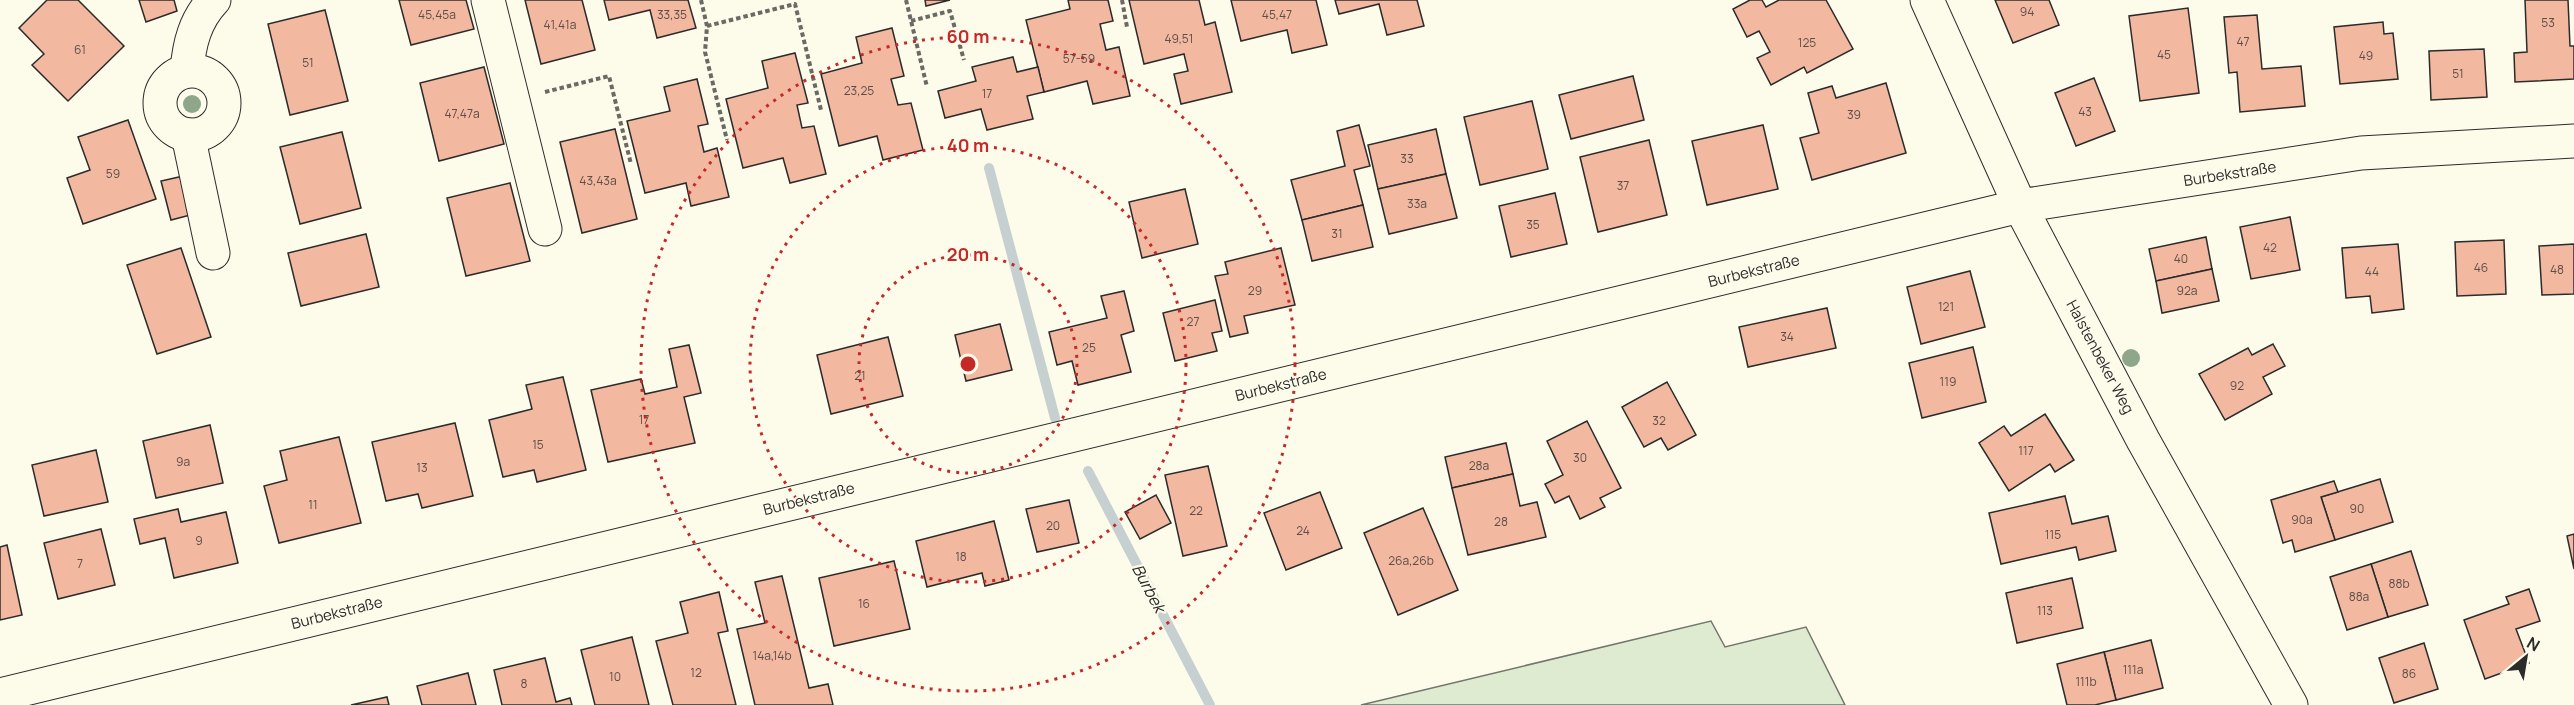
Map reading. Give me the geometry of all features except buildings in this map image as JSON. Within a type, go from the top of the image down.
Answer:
[{"type":"street","points":[[187,71],[188,49],[198,21],[213,0]]},
{"type":"street","points":[[488,0],[545,229]]},
{"type":"street","name":"Halstenbeker Weg","points":[[1927,0],[2020,206],[2143,440],[2291,705]]},
{"type":"street","points":[[187,71],[203,73],[211,77],[217,83],[224,98],[222,114],[212,128],[196,135],[188,135],[173,129],[167,123],[162,116],[160,99],[162,91],[171,78],[187,71]]},
{"type":"street","points":[[188,135],[213,253]]},
{"type":"street","name":"Burbekstraße","points":[[0,695],[2020,206],[2361,153],[2574,141]]},
{"type":"path","points":[[701,0],[707,26],[705,52],[727,141]]},
{"type":"path","points":[[906,0],[927,87]]},
{"type":"path","points":[[1122,0],[1127,27]]},
{"type":"path","points":[[707,26],[795,4],[821,110]]},
{"type":"path","points":[[911,21],[950,11],[964,60]]},
{"type":"path","points":[[513,100],[609,76],[631,164]]},
{"type":"green space","points":[[1711,621],[1725,647],[1806,627],[1845,705],[1361,705]]},
{"type":"waterway","name":"Burbek","points":[[989,168],[1055,418]]},
{"type":"waterway","name":"Burbek","points":[[1088,471],[1210,705]]}]
